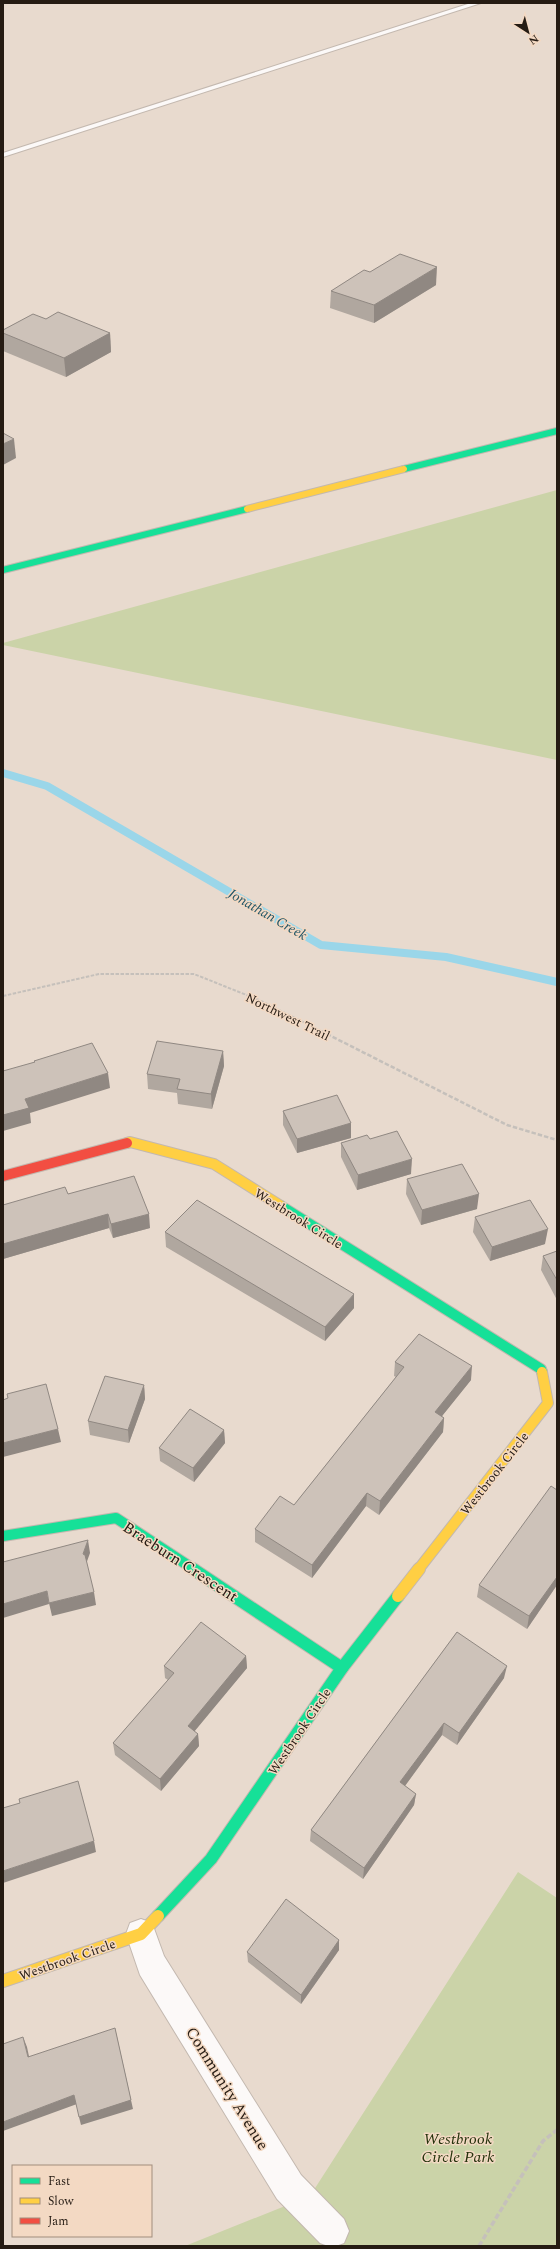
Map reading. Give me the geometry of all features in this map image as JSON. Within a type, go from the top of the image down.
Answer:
[{"type":"street","points":[[3,570],[557,431]]},
{"type":"street","name":"Westbrook Circle","points":[[3,1176],[130,1142],[214,1164],[542,1369],[548,1403],[342,1668],[211,1859],[141,1934],[3,1981]]},
{"type":"street","name":"Braeburn Crescent","points":[[3,1536],[116,1518],[342,1668]]},
{"type":"street","name":"Community Avenue","points":[[141,1934],[151,1964],[289,2187],[332,2231]]},
{"type":"lane","points":[[3,155],[478,3]]},
{"type":"path","name":"Northwest Trail","points":[[3,996],[99,974],[194,974],[259,1000],[508,1125],[557,1140]]},
{"type":"path","points":[[479,2246],[543,2141],[557,2130]]},
{"type":"green space","points":[[557,490],[557,760],[3,645],[3,643]]},
{"type":"green space","name":"Westbrook Circle Park","points":[[518,1872],[557,1898],[557,2246],[185,2246],[310,2196]]},
{"type":"building","points":[[400,254],[437,267],[374,305],[331,291],[364,270],[370,272]]},
{"type":"building","points":[[58,312],[110,333],[64,358],[3,333],[3,330],[33,314],[46,319]]},
{"type":"building","points":[[3,433],[14,439],[3,444]]},
{"type":"building","points":[[157,1041],[223,1051],[211,1094],[177,1089],[180,1079],[147,1074]]},
{"type":"building","points":[[92,1043],[108,1073],[25,1099],[29,1108],[3,1115],[3,1071]]},
{"type":"building","points":[[337,1095],[351,1123],[297,1139],[283,1111]]},
{"type":"building","points":[[397,1131],[412,1159],[358,1175],[341,1143],[367,1135],[370,1139]]},
{"type":"building","points":[[462,1164],[479,1194],[422,1210],[407,1179]]},
{"type":"building","points":[[134,1176],[149,1214],[111,1224],[108,1214],[3,1244],[3,1205],[65,1187],[68,1194]]},
{"type":"building","points":[[197,1200],[354,1294],[325,1327],[165,1232]]},
{"type":"building","points":[[530,1200],[548,1229],[492,1247],[475,1217]]},
{"type":"building","points":[[557,1251],[557,1280],[543,1256]]},
{"type":"building","points":[[419,1334],[472,1366],[435,1412],[444,1418],[380,1501],[367,1493],[312,1565],[255,1529],[280,1496],[294,1505],[404,1367],[395,1362]]},
{"type":"building","points":[[105,1376],[144,1385],[128,1430],[88,1421]]},
{"type":"building","points":[[46,1384],[58,1429],[3,1443],[3,1400],[8,1398],[7,1394]]},
{"type":"building","points":[[190,1409],[224,1430],[193,1468],[159,1448]]},
{"type":"building","points":[[551,1486],[557,1490],[557,1577],[529,1616],[479,1585]]},
{"type":"building","points":[[88,1540],[83,1554],[85,1555],[94,1592],[49,1603],[47,1591],[3,1604],[3,1562]]},
{"type":"building","points":[[201,1622],[246,1656],[188,1726],[198,1734],[160,1779],[113,1743],[174,1673],[164,1666]]},
{"type":"building","points":[[457,1632],[507,1666],[459,1733],[444,1723],[400,1782],[416,1794],[364,1868],[311,1830]]},
{"type":"building","points":[[78,1781],[94,1841],[3,1871],[3,1808],[20,1803],[19,1799]]},
{"type":"building","points":[[286,1899],[339,1940],[301,1995],[247,1952]]},
{"type":"building","points":[[115,2028],[131,2100],[79,2117],[74,2095],[3,2122],[3,2044],[23,2037],[28,2057]]},
{"type":"waterway","name":"Jonathan Creek","points":[[3,773],[47,786],[321,945],[446,957],[557,982]]},
{"type":"traffic: fast","points":[[404,469],[557,431]]},
{"type":"traffic: fast","points":[[3,570],[247,509]]},
{"type":"traffic: fast","points":[[281,1206],[541,1369],[542,1372]]},
{"type":"traffic: fast","points":[[3,1536],[116,1518],[342,1668]]},
{"type":"traffic: fast","points":[[158,1916],[211,1859],[342,1668],[398,1596]]},
{"type":"traffic: slow","points":[[247,509],[404,469]]},
{"type":"traffic: slow","points":[[127,1143],[130,1142],[214,1164],[281,1206]]},
{"type":"traffic: slow","points":[[398,1596],[548,1403],[542,1372]]},
{"type":"traffic: slow","points":[[3,1981],[141,1934],[158,1916]]},
{"type":"traffic: jam","points":[[3,1176],[127,1143]]}]
